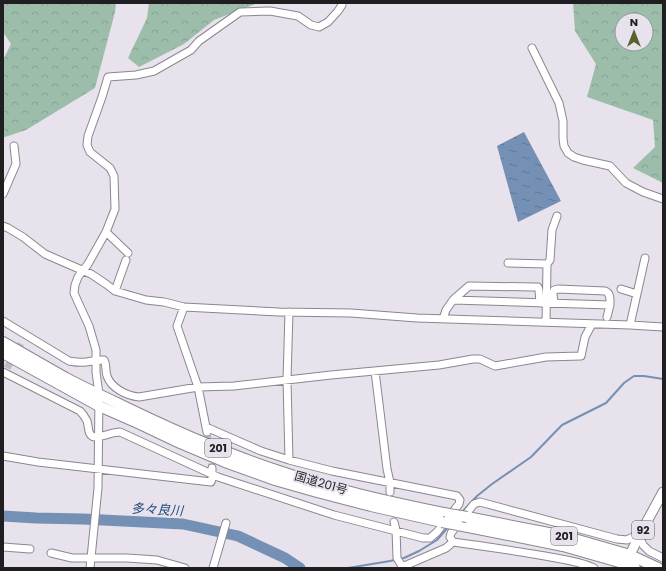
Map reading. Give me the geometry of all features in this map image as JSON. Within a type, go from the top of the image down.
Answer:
[{"type":"highway","name":"国道201号","points":[[3,342],[66,378],[142,416],[232,454],[273,469],[445,518],[458,525],[563,546],[629,564],[658,568]]},
{"type":"highway","name":"国道201号","points":[[3,353],[99,406],[225,462],[275,480],[371,506],[445,518],[466,517],[564,536],[629,564]]},
{"type":"main road","name":"92","points":[[629,564],[639,536],[663,492]]},
{"type":"street","points":[[90,568],[98,488],[99,394],[96,372],[96,350],[90,326],[74,293],[76,281],[88,264],[106,232],[115,209],[114,176],[110,168],[90,152],[87,145],[88,136],[108,76],[136,75],[154,70],[191,50],[199,41],[240,12],[270,11],[298,16],[311,25],[319,26],[328,22],[342,5]]},
{"type":"street","points":[[532,48],[559,103],[564,121],[564,146],[568,153],[583,160],[610,166],[626,183],[643,192],[663,199]]},
{"type":"street","points":[[3,194],[16,164],[14,146]]},
{"type":"street","points":[[546,322],[547,264],[550,260],[552,230],[557,216]]},
{"type":"street","points":[[3,226],[23,237],[45,254],[96,277],[115,291],[146,300],[164,302],[184,307],[289,312],[351,313],[417,318],[663,327]]},
{"type":"street","points":[[106,232],[127,256],[115,291]]},
{"type":"street","points":[[630,325],[645,258]]},
{"type":"street","points":[[508,263],[547,264]]},
{"type":"street","points":[[443,319],[446,310],[453,300],[469,286],[538,287],[547,303]]},
{"type":"street","points":[[547,303],[554,290],[558,289],[608,292],[610,305],[607,317]]},
{"type":"street","points":[[621,290],[637,294]]},
{"type":"street","points":[[453,300],[610,305]]},
{"type":"street","points":[[5,371],[80,411],[87,421],[91,436],[94,437],[120,432],[212,472],[334,515],[423,538],[430,538],[437,532],[459,504],[460,500],[457,496],[332,471],[289,460],[261,451],[206,429],[198,387],[177,326],[184,307]]},
{"type":"street","points":[[289,312],[287,380],[289,460]]},
{"type":"street","points":[[3,321],[69,361],[86,363],[96,360],[104,360],[106,362],[107,375],[110,382],[115,387],[139,397],[198,387],[234,386],[439,365],[473,359],[480,359],[495,366],[546,357],[581,356],[585,337],[592,324]]},
{"type":"street","points":[[22,342],[26,335]]},
{"type":"street","points":[[375,371],[387,469],[390,482],[390,492]]},
{"type":"street","points":[[3,456],[38,462],[211,482],[212,472]]},
{"type":"street","points":[[453,542],[450,537],[451,533],[474,504],[480,502],[617,540],[627,540],[639,536],[643,545],[649,551],[663,558]]},
{"type":"street","points":[[394,522],[401,564],[446,548],[453,542],[566,560],[594,568]]},
{"type":"street","points":[[213,568],[226,523]]},
{"type":"street","points":[[3,547],[30,549]]},
{"type":"street","points":[[51,553],[72,558],[91,557],[157,560],[185,568]]},
{"type":"green space","points":[[3,3],[116,3],[95,88],[26,130],[5,137],[3,137],[3,60],[11,44],[3,32]]},
{"type":"green space","points":[[149,3],[258,3],[214,20],[184,44],[139,67],[128,58],[147,18]]},
{"type":"green space","points":[[573,3],[663,3],[663,183],[633,168],[655,147],[653,120],[587,97],[596,64],[575,31]]},
{"type":"water","points":[[524,132],[561,201],[518,222],[497,146]]},
{"type":"waterway","points":[[462,512],[477,496],[492,484],[531,457],[562,425],[606,403],[624,383],[634,376],[663,379]]},
{"type":"waterway","name":"多々良川","points":[[3,516],[183,524],[238,536],[285,558],[300,568]]},
{"type":"waterway","points":[[348,568],[404,558],[437,540],[449,526]]},
{"type":"tunnel","points":[[7,368],[22,342]]},
{"type":"tunnel","points":[[207,432],[212,468]]}]
